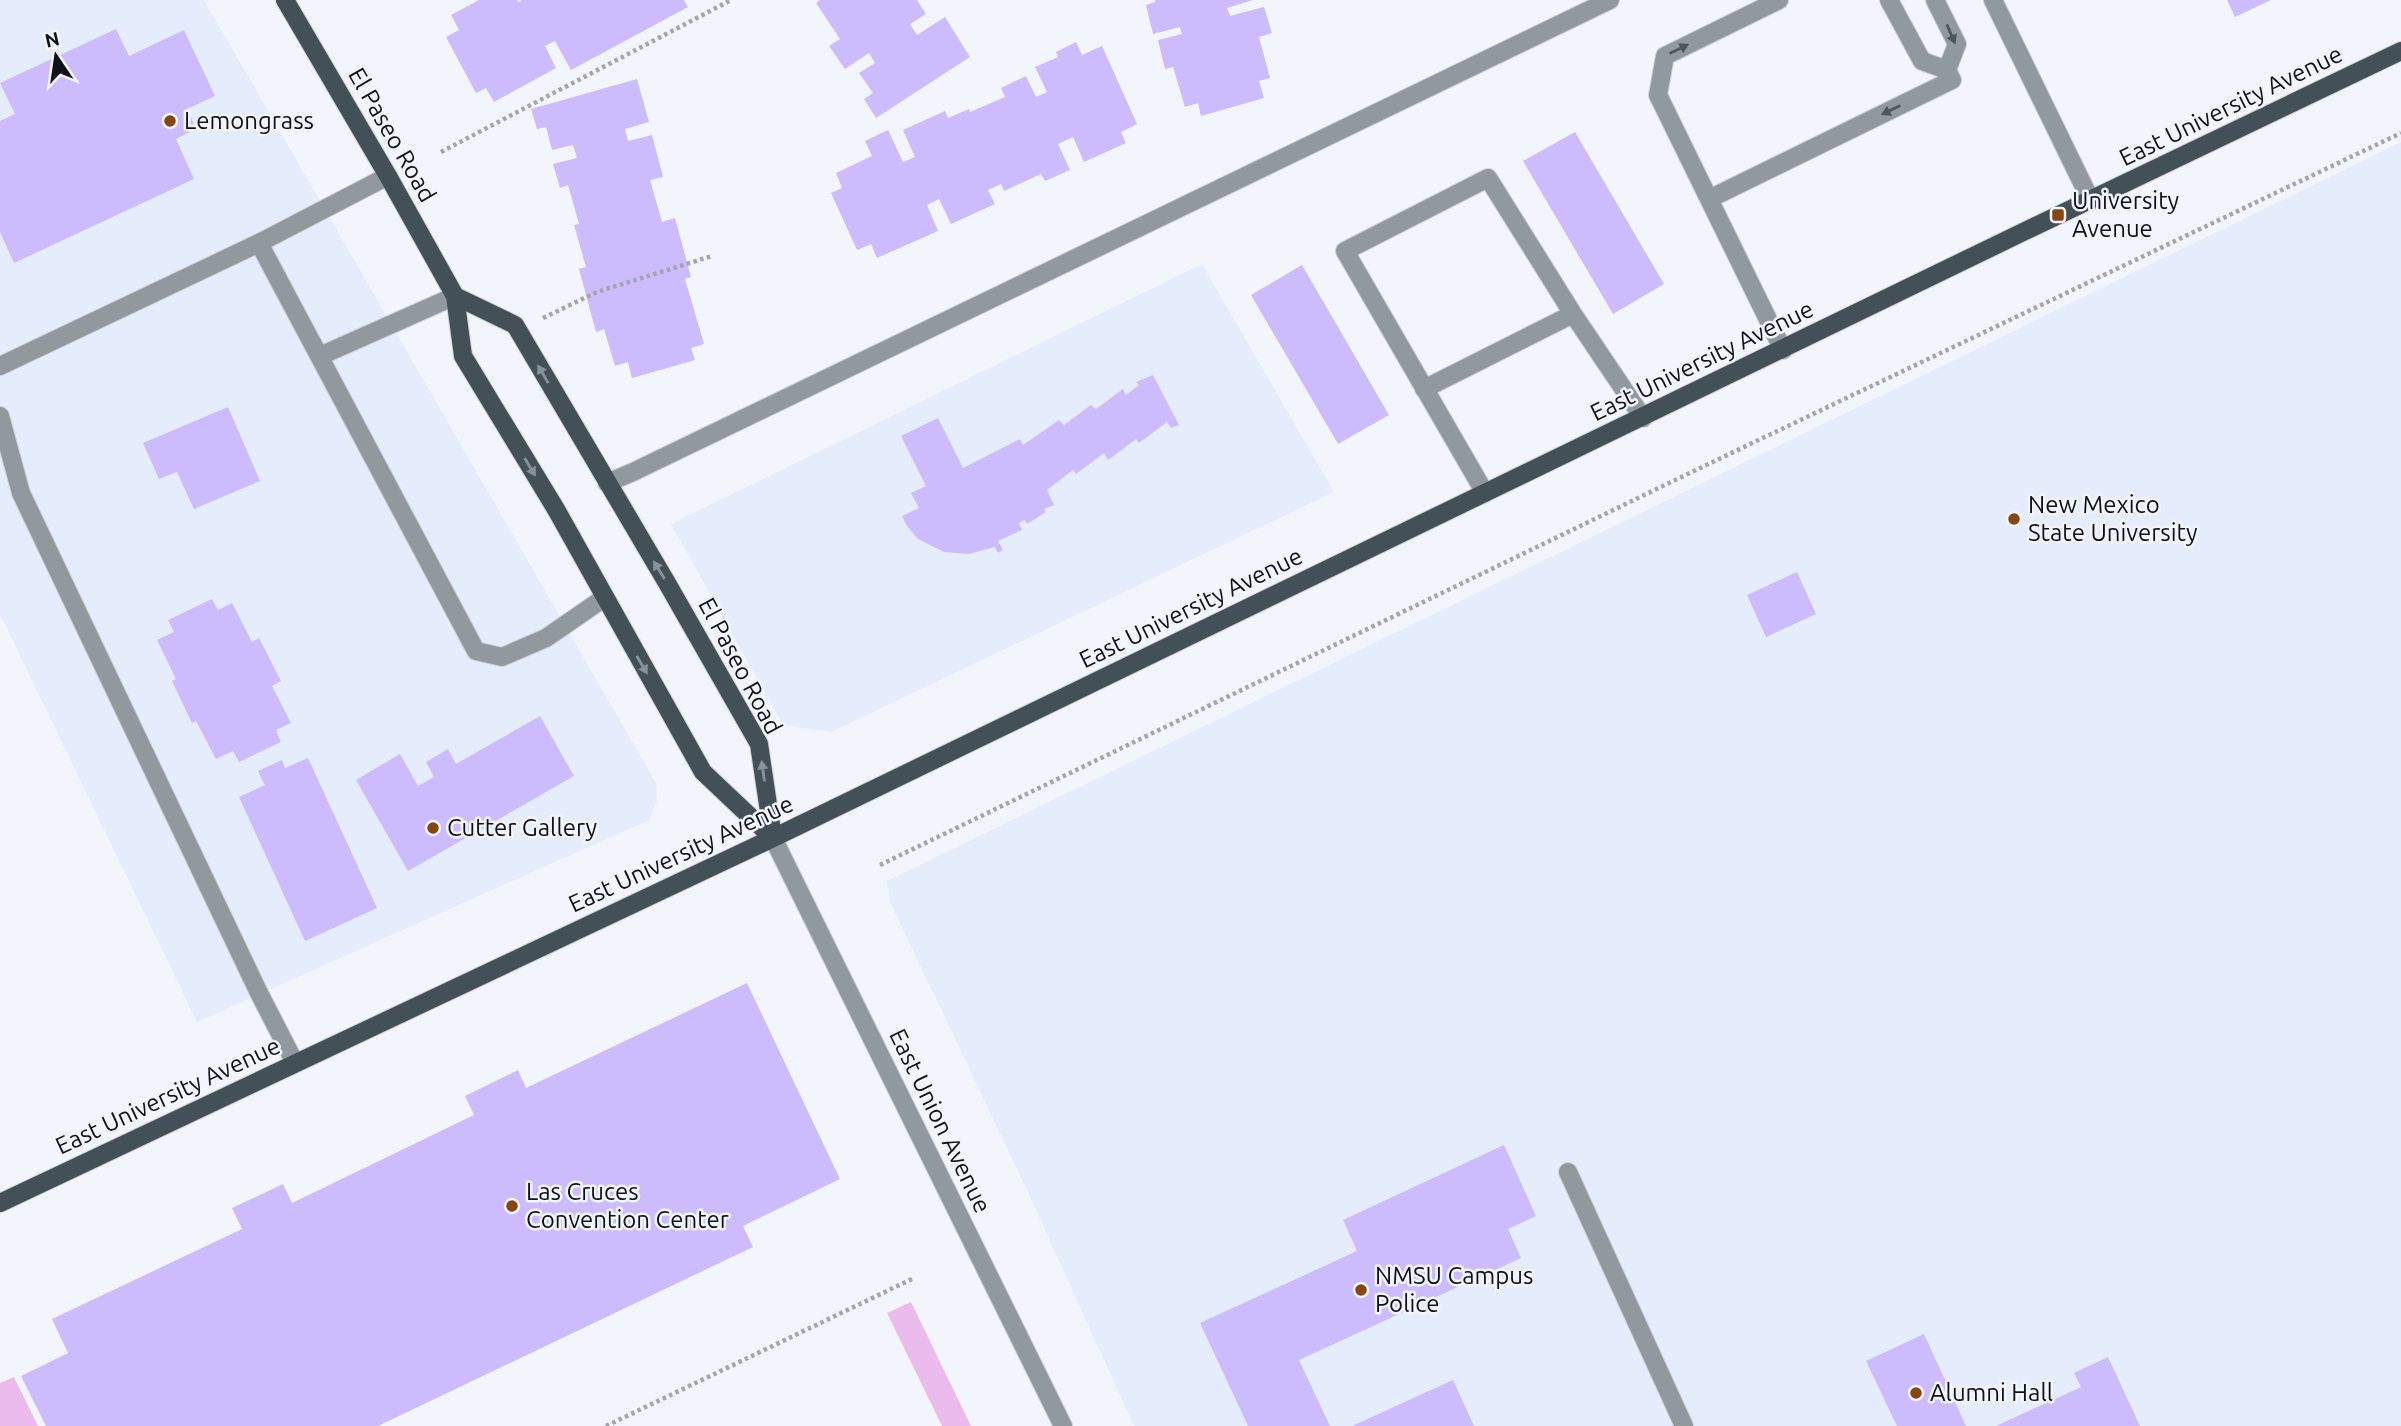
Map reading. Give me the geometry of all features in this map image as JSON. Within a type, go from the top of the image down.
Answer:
[{"type":"main road","name":"El Paseo Road","points":[[285,0],[388,176],[454,296],[463,356],[557,511],[703,772],[773,838]]},
{"type":"main road","name":"East University Avenue","points":[[0,1203],[773,838],[2401,51]]},
{"type":"main road","name":"El Paseo Road","points":[[454,296],[515,325],[667,583],[759,744],[773,838]]},
{"type":"street","points":[[607,483],[1610,0]]},
{"type":"street","points":[[1779,0],[1665,56],[1658,95],[1783,349]]},
{"type":"street","points":[[1709,199],[1952,80],[1947,70],[1922,61],[1889,0]]},
{"type":"street","points":[[1935,0],[1957,44],[1947,70]]},
{"type":"street","points":[[1993,0],[2091,201]]},
{"type":"street","points":[[0,366],[259,243],[388,176]]},
{"type":"street","points":[[1485,493],[1345,251],[1488,178],[1573,314],[1643,418]]},
{"type":"street","points":[[259,243],[476,651],[502,657],[546,638],[604,598]]},
{"type":"street","points":[[320,356],[454,296]]},
{"type":"street","points":[[1424,389],[1573,314]]},
{"type":"street","points":[[0,416],[21,493],[258,991],[295,1063]]},
{"type":"street","name":"East Union Avenue","points":[[773,838],[1063,1426]]},
{"type":"street","points":[[1568,1172],[1684,1426]]},
{"type":"path","points":[[441,152],[730,0]]},
{"type":"path","points":[[880,865],[2401,133]]},
{"type":"path","points":[[539,320],[597,292],[712,256]]},
{"type":"path","points":[[606,1426],[914,1278]]},
{"type":"shaded area","points":[[0,0],[204,0],[656,783],[657,801],[649,820],[197,1022],[0,614]]},
{"type":"shaded area","name":"New Mexico State University","points":[[2401,142],[2401,1426],[1134,1426],[1028,1192],[890,902],[887,881]]},
{"type":"shaded area","points":[[1202,264],[1334,492],[831,732],[783,725],[671,524]]},
{"type":"shaded area","points":[[911,1302],[971,1426],[942,1426],[887,1313]]},
{"type":"shaded area","points":[[14,1377],[38,1426],[0,1426],[0,1383]]},
{"type":"building","points":[[479,0],[684,0],[688,7],[571,70],[555,41],[545,46],[556,68],[494,102],[486,88],[476,93],[446,37],[459,30],[451,15]]},
{"type":"building","points":[[820,0],[917,0],[926,14],[910,24],[917,35],[945,17],[970,57],[876,118],[864,99],[873,93],[859,73],[875,63],[869,53],[845,69],[829,46],[840,39],[816,3]]},
{"type":"building","points":[[1155,0],[1253,0],[1227,8],[1230,16],[1264,7],[1272,33],[1259,37],[1270,78],[1259,81],[1264,98],[1201,116],[1198,103],[1185,107],[1173,67],[1165,69],[1158,40],[1182,34],[1180,27],[1153,34],[1146,5]]},
{"type":"building","points":[[2227,0],[2271,0],[2235,17]]},
{"type":"building","points":[[116,29],[129,56],[184,30],[215,96],[187,109],[196,129],[176,139],[194,179],[14,263],[0,232],[0,121],[15,114],[0,83]]},
{"type":"building","points":[[1076,42],[1082,55],[1102,46],[1137,124],[1121,132],[1126,143],[1084,162],[1073,137],[1058,144],[1070,170],[1045,181],[1041,174],[1004,191],[1001,184],[988,190],[995,204],[951,224],[939,199],[927,205],[938,231],[877,258],[871,244],[857,250],[831,193],[842,188],[836,173],[872,156],[865,141],[888,130],[903,162],[915,157],[903,130],[945,111],[948,118],[1005,97],[1001,88],[1026,76],[1036,97],[1047,92],[1035,67],[1058,57],[1056,52]]},
{"type":"building","points":[[637,79],[649,122],[625,129],[628,141],[652,135],[663,177],[650,180],[662,222],[675,218],[691,277],[685,279],[704,344],[691,348],[695,360],[632,378],[628,362],[615,366],[604,329],[596,332],[579,269],[586,267],[574,225],[579,224],[568,185],[560,188],[553,164],[577,158],[573,145],[552,150],[546,127],[537,129],[531,109]]},
{"type":"building","points":[[1575,132],[1664,284],[1613,314],[1523,161]]},
{"type":"building","points":[[1302,265],[1389,415],[1338,444],[1251,295]]},
{"type":"building","points":[[1153,375],[1179,425],[1171,428],[1167,422],[1139,443],[1136,439],[1108,460],[1104,453],[1076,474],[1073,470],[1047,490],[1054,505],[1044,509],[1046,512],[1027,524],[1025,520],[1019,523],[1022,530],[998,541],[1003,550],[998,553],[995,547],[969,554],[944,552],[918,539],[907,526],[902,516],[919,508],[911,493],[926,486],[901,436],[938,418],[963,468],[1020,439],[1023,445],[1059,420],[1064,425],[1091,405],[1096,409],[1123,389],[1126,395],[1139,385],[1136,382]]},
{"type":"building","points":[[228,407],[260,481],[194,509],[177,472],[159,479],[143,443]]},
{"type":"building","points":[[1797,572],[1816,614],[1766,637],[1747,595]]},
{"type":"building","points":[[212,599],[218,610],[232,603],[252,642],[259,638],[281,681],[272,686],[291,723],[276,730],[281,742],[239,762],[233,751],[216,759],[196,721],[192,723],[172,681],[176,679],[157,640],[174,632],[168,620]]},
{"type":"building","name":"Cutter Gallery","points":[[540,716],[574,776],[408,871],[356,780],[400,754],[418,786],[434,777],[426,762],[448,749],[456,764]]},
{"type":"building","points":[[308,758],[377,908],[305,941],[239,797],[265,785],[258,771],[282,760],[285,768]]},
{"type":"building","name":"Las Cruces Convention Center","points":[[747,983],[840,1179],[743,1226],[753,1247],[378,1426],[46,1426],[21,1376],[68,1353],[52,1319],[242,1229],[232,1208],[283,1184],[292,1203],[474,1115],[465,1096],[518,1070],[526,1088]]},
{"type":"building","name":"NMSU Campus Police","points":[[1504,1145],[1536,1216],[1508,1229],[1521,1258],[1299,1360],[1330,1426],[1248,1426],[1200,1323],[1357,1251],[1343,1220]]},
{"type":"building","name":"Alumni Hall","points":[[1924,1334],[1966,1426],[1897,1426],[1866,1361]]},
{"type":"building","name":"Alumni Hall","points":[[2108,1357],[2140,1426],[1996,1426],[2081,1387],[2074,1373]]},
{"type":"building","name":"NMSU Campus Police","points":[[1453,1380],[1474,1426],[1352,1426]]},
{"type":"place","name":"Lemongrass","points":[[170,121]]},
{"type":"place","name":"University Avenue","points":[[2058,215]]},
{"type":"place","name":"New Mexico State University","points":[[2014,519]]},
{"type":"place","name":"Cutter Gallery","points":[[433,828]]},
{"type":"place","name":"Las Cruces Convention Center","points":[[512,1206]]},
{"type":"place","name":"NMSU Campus Police","points":[[1361,1290]]},
{"type":"place","name":"Alumni Hall","points":[[1916,1393]]}]
